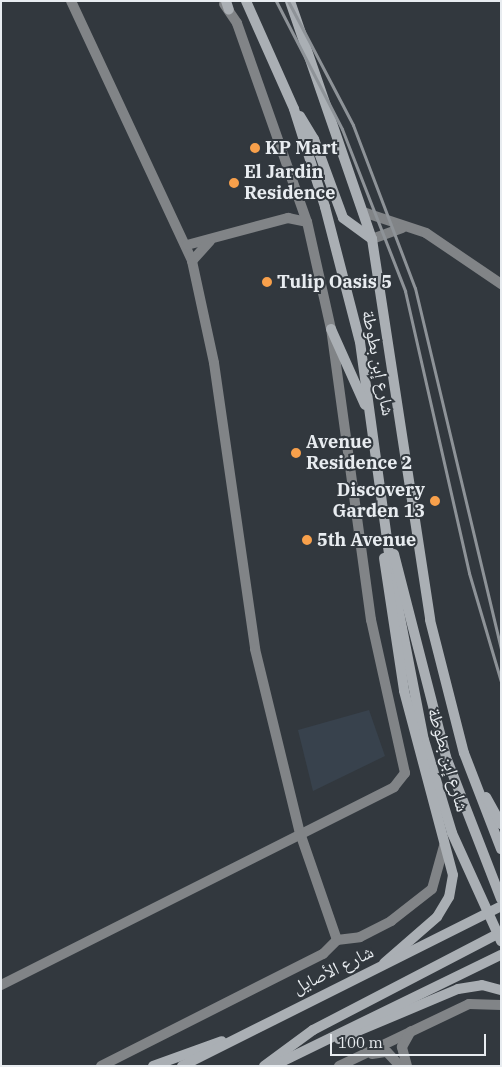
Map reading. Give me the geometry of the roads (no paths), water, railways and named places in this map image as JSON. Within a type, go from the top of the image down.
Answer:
[{"type":"main road","name":"شارع إبن بطوطة","points":[[246,1],[294,109],[348,295],[374,429],[384,517],[424,740],[452,833],[487,913],[500,935]]},
{"type":"main road","name":"شارع إبن بطوطة","points":[[290,1],[372,239],[430,620],[476,788],[501,849]]},
{"type":"main road","points":[[294,109],[314,139],[343,218],[372,239]]},
{"type":"main road","points":[[331,329],[348,360],[374,429]]},
{"type":"main road","points":[[384,517],[384,578],[403,681],[453,875],[449,897],[437,917],[384,963]]},
{"type":"main road","points":[[384,517],[435,720],[501,899]]},
{"type":"main road","points":[[476,788],[501,824]]},
{"type":"main road","name":"شارع الأصايل","points":[[182,1066],[384,963],[501,906]]},
{"type":"main road","points":[[487,913],[501,918]]},
{"type":"main road","points":[[472,920],[486,925],[484,941]]},
{"type":"main road","points":[[264,1066],[313,1030],[484,941],[500,935]]},
{"type":"main road","points":[[273,1066],[501,955]]},
{"type":"main road","points":[[321,1043],[367,1031],[458,989],[482,985],[501,990]]},
{"type":"main road","points":[[153,1066],[190,1049],[233,1039]]},
{"type":"main road","points":[[194,1066],[219,1047]]},
{"type":"street","points":[[71,1],[187,246],[192,261],[214,363],[255,649],[300,833],[337,940]]},
{"type":"street","points":[[1,985],[394,787],[406,765],[371,620],[331,329],[307,222],[228,6],[221,1]]},
{"type":"street","points":[[288,218],[300,199]]},
{"type":"street","points":[[363,212],[402,228],[426,233],[501,284]]},
{"type":"street","points":[[187,246],[288,218],[307,222]]},
{"type":"street","points":[[372,239],[402,228]]},
{"type":"street","points":[[192,261],[210,241]]},
{"type":"street","points":[[101,1066],[323,954],[337,940],[376,930],[426,895],[440,871],[443,840]]},
{"type":"street","points":[[339,1066],[412,1029],[469,1004],[501,1005]]},
{"type":"street","points":[[407,1066],[402,1047],[412,1029]]},
{"type":"street","points":[[349,1066],[381,1051],[392,1054],[400,1066]]},
{"type":"railway","points":[[276,1],[342,129],[405,291],[469,573],[501,682]]},
{"type":"railway","points":[[288,1],[353,125],[415,288],[501,649]]},
{"type":"place","name":"KP Mart","points":[[255,148]]},
{"type":"place","name":"El Jardin Residence","points":[[234,183]]},
{"type":"place","name":"Tulip Oasis 5","points":[[267,282]]},
{"type":"place","name":"Avenue Residence 2","points":[[296,453]]},
{"type":"place","name":"Discovery Garden 13","points":[[435,501]]},
{"type":"place","name":"5th Avenue","points":[[307,540]]}]
